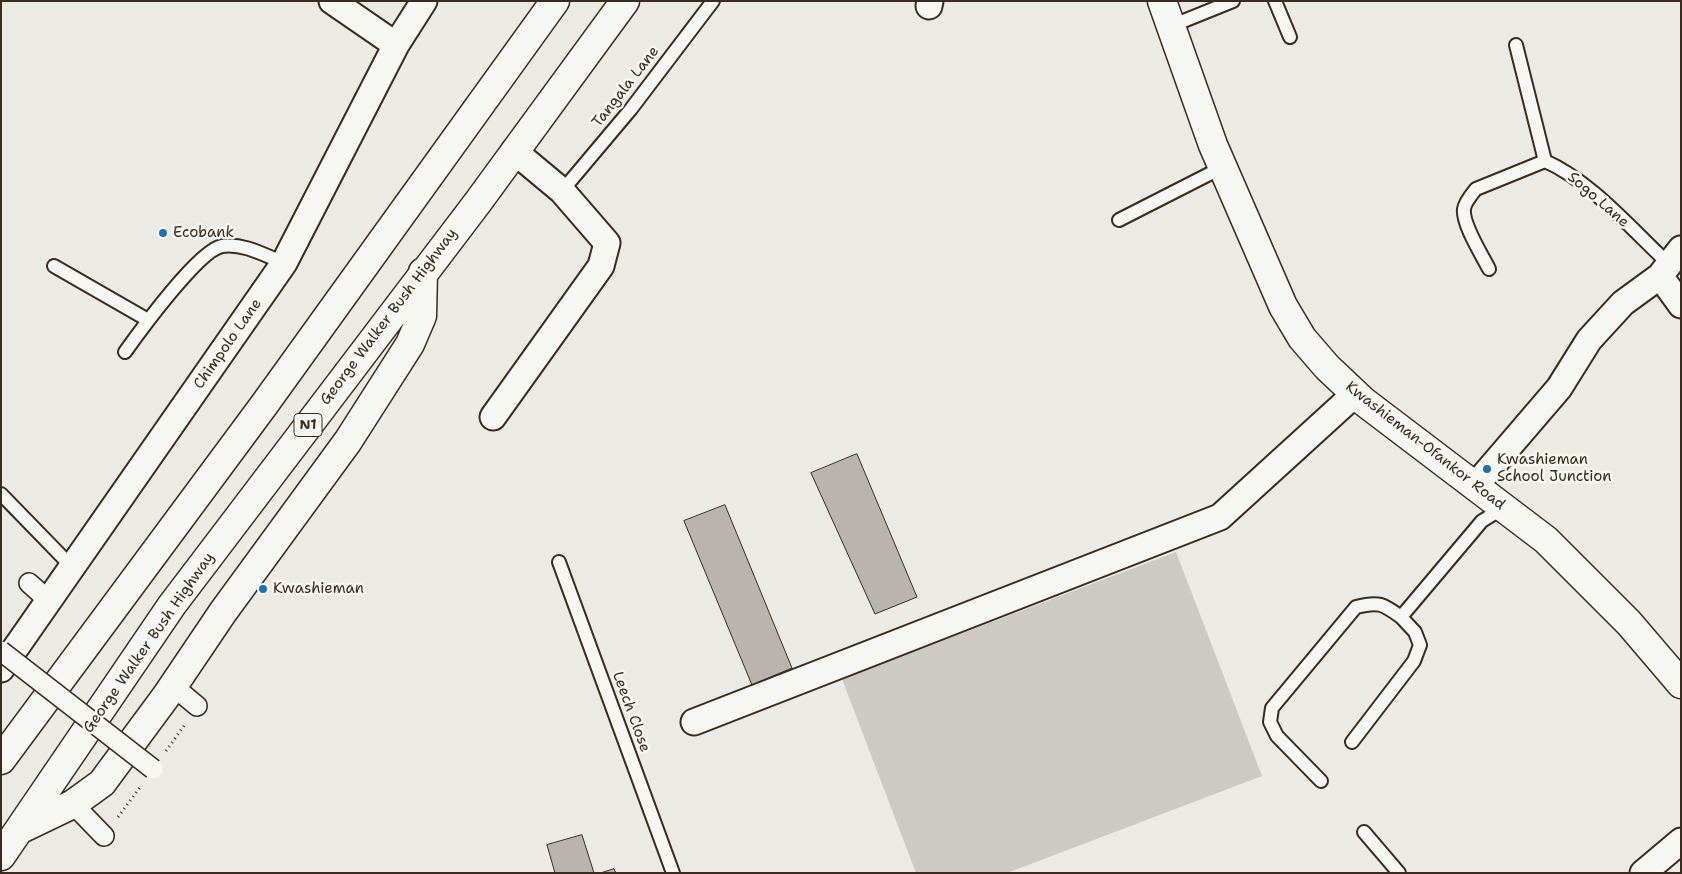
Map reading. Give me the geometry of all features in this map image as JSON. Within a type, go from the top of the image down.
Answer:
[{"type":"main road","points":[[1,760],[264,405],[554,1]]},
{"type":"main road","name":"George Walker Bush Highway","points":[[1,856],[172,605],[625,1]]},
{"type":"main road","name":"Kwashieman-Ofankor Road","points":[[1162,1],[1222,167],[1283,306],[1302,338],[1327,367],[1355,394],[1546,540],[1629,623],[1681,684]]},
{"type":"main road","points":[[21,829],[73,804],[102,783],[173,686],[224,612],[348,441],[410,344],[422,316],[423,272]]},
{"type":"street","points":[[332,1],[396,45]]},
{"type":"street","name":"Chimpolo Lane","points":[[1,669],[284,263],[396,45],[424,1]]},
{"type":"street","points":[[493,418],[602,266],[608,243],[562,191],[514,150]]},
{"type":"street","points":[[1474,486],[1558,388],[1589,340],[1623,303],[1670,263]]},
{"type":"street","name":"Sogo Lane","points":[[1670,263],[1681,305]]},
{"type":"street","points":[[694,722],[1220,517],[1355,394]]},
{"type":"street","points":[[29,583],[50,601]]},
{"type":"street","points":[[1,651],[153,769]]},
{"type":"street","points":[[173,686],[197,706]]},
{"type":"street","points":[[73,804],[104,836]]},
{"type":"street","points":[[1643,873],[1681,841]]},
{"type":"lane","name":"Tangala Lane","points":[[562,191],[631,109],[713,1]]},
{"type":"lane","points":[[1171,26],[1233,1]]},
{"type":"lane","points":[[1275,1],[1290,37]]},
{"type":"lane","points":[[1489,269],[1468,226],[1464,210],[1469,198],[1476,189],[1545,161],[1516,45]]},
{"type":"lane","name":"Sogo Lane","points":[[1545,161],[1572,176],[1588,189],[1670,263]]},
{"type":"lane","points":[[1119,220],[1222,167]]},
{"type":"lane","points":[[125,352],[148,320],[205,255],[221,246],[246,247],[284,263]]},
{"type":"lane","points":[[54,266],[148,320]]},
{"type":"lane","points":[[1,494],[73,568]]},
{"type":"lane","points":[[1401,617],[1482,521],[1503,508]]},
{"type":"lane","name":"Leech Close","points":[[559,562],[673,873]]},
{"type":"lane","points":[[1321,781],[1276,736],[1270,722],[1272,708],[1356,607],[1371,603],[1383,604],[1401,617],[1415,632],[1420,646],[1414,661],[1352,742]]},
{"type":"lane","points":[[1364,832],[1399,873]]},
{"type":"shaded area","points":[[1176,552],[1262,776],[1007,873],[916,873],[842,679]]},
{"type":"building","points":[[857,454],[917,597],[875,614],[811,473]]},
{"type":"building","points":[[725,505],[792,668],[752,685],[684,521]]},
{"type":"building","points":[[582,835],[594,873],[555,873],[547,845]]},
{"type":"building","points":[[614,869],[616,873],[601,873]]},
{"type":"place","name":"Ecobank","points":[[163,233]]},
{"type":"place","name":"Kwashieman School Junction","points":[[1487,469]]},
{"type":"place","name":"Kwashieman","points":[[263,589]]}]
